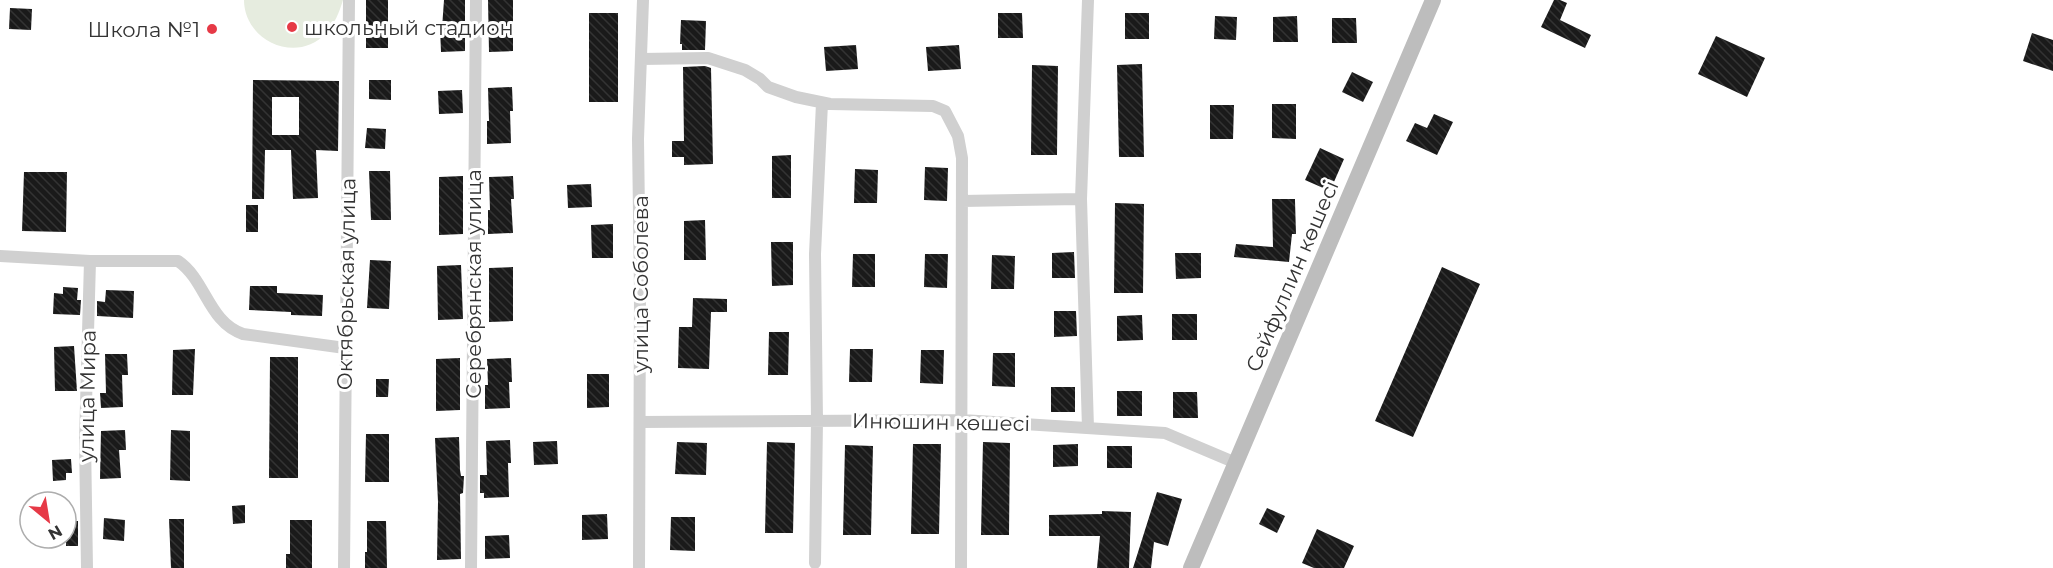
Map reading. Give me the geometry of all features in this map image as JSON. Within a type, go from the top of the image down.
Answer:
[{"type":"main road","name":"Сейфуллин көшесі","points":[[1191,568],[1433,0]]},
{"type":"street","name":"Октябрьская улица","points":[[344,568],[349,0]]},
{"type":"street","name":"Серебрянская улица","points":[[471,568],[476,0]]},
{"type":"street","name":"улица Соболева","points":[[639,568],[638,139],[643,0]]},
{"type":"street","points":[[1088,0],[1081,199],[1088,428]]},
{"type":"street","points":[[640,58],[708,58],[745,70],[768,87],[822,103],[933,106],[945,111],[958,136],[962,158],[961,568]]},
{"type":"street","points":[[815,563],[817,420],[815,254],[822,103]]},
{"type":"street","points":[[962,201],[1081,199]]},
{"type":"street","points":[[0,256],[90,261],[178,261],[187,267],[218,318],[232,331],[345,348]]},
{"type":"street","name":"улица Мира","points":[[87,568],[85,440],[90,261]]},
{"type":"street","name":"Инюшин көшесі","points":[[640,422],[962,420],[1165,433],[1236,462]]},
{"type":"shaded area","name":"школьный стадион","points":[[244,0],[343,0],[336,18],[326,33],[314,42],[301,47],[287,47],[274,44],[262,37],[246,15]]},
{"type":"building","points":[[366,0],[388,0],[388,48],[366,48]]},
{"type":"building","points":[[444,0],[465,0],[465,51],[441,52],[440,28],[442,28]]},
{"type":"building","points":[[488,0],[513,0],[513,51],[489,52]]},
{"type":"building","points":[[1554,0],[1567,3],[1560,20],[1591,35],[1585,48],[1541,27]]},
{"type":"building","points":[[10,8],[32,9],[31,30],[9,29]]},
{"type":"building","points":[[589,13],[618,13],[618,102],[589,102]]},
{"type":"building","points":[[998,13],[1022,13],[1023,38],[998,38]]},
{"type":"building","points":[[1125,13],[1149,13],[1149,39],[1125,39]]},
{"type":"building","points":[[1215,16],[1237,17],[1236,40],[1214,39]]},
{"type":"building","points":[[1297,16],[1298,42],[1273,42],[1273,17]]},
{"type":"building","points":[[1332,18],[1356,18],[1357,43],[1332,43]]},
{"type":"building","points":[[681,20],[706,21],[705,50],[682,50]]},
{"type":"building","points":[[2032,33],[2053,40],[2053,71],[2023,61]]},
{"type":"building","points":[[1716,36],[1765,58],[1747,97],[1698,74]]},
{"type":"building","points":[[856,45],[858,69],[826,71],[824,47]]},
{"type":"building","points":[[959,45],[961,69],[928,71],[926,47]]},
{"type":"building","points":[[1142,64],[1144,157],[1119,157],[1117,65]]},
{"type":"building","points":[[1032,65],[1058,66],[1057,155],[1031,155]]},
{"type":"building","points":[[683,67],[711,68],[713,164],[684,165],[684,157],[672,157],[672,141],[684,141]]},
{"type":"building","points":[[1352,72],[1373,82],[1363,102],[1342,92]]},
{"type":"building","points":[[253,80],[339,81],[338,151],[316,150],[318,198],[293,199],[291,150],[265,150],[264,199],[252,199]],"holes":[[[272,97],[299,97],[299,135],[272,135]]]},
{"type":"building","points":[[369,80],[391,80],[391,100],[369,99]]},
{"type":"building","points":[[512,87],[511,143],[487,144],[488,88]]},
{"type":"building","points":[[462,90],[463,113],[439,114],[438,91]]},
{"type":"building","points":[[1272,104],[1296,104],[1296,139],[1272,138]]},
{"type":"building","points":[[1210,105],[1234,105],[1233,139],[1210,139]]},
{"type":"building","points":[[1434,114],[1453,122],[1437,155],[1406,141],[1415,123],[1427,128]]},
{"type":"building","points":[[367,128],[386,129],[385,149],[365,148]]},
{"type":"building","points":[[1320,148],[1344,159],[1330,191],[1305,180]]},
{"type":"building","points":[[791,155],[791,198],[772,198],[772,156]]},
{"type":"building","points":[[925,167],[948,168],[947,201],[924,200]]},
{"type":"building","points":[[855,169],[878,170],[877,203],[854,203]]},
{"type":"building","points":[[369,171],[390,171],[391,220],[371,220]]},
{"type":"building","points":[[24,172],[67,172],[66,232],[22,231]]},
{"type":"building","points":[[463,176],[463,234],[439,235],[439,177]]},
{"type":"building","points":[[513,176],[514,199],[511,199],[513,233],[488,234],[489,177]]},
{"type":"building","points":[[591,184],[592,207],[568,208],[567,185]]},
{"type":"building","points":[[1272,199],[1295,199],[1296,234],[1292,234],[1289,262],[1234,257],[1236,244],[1273,247]]},
{"type":"building","points":[[1115,203],[1144,204],[1143,293],[1114,293]]},
{"type":"building","points":[[246,205],[258,205],[258,232],[246,232]]},
{"type":"building","points":[[705,220],[706,260],[684,260],[684,221]]},
{"type":"building","points":[[613,224],[613,258],[592,258],[591,225]]},
{"type":"building","points":[[771,242],[793,242],[793,285],[772,286]]},
{"type":"building","points":[[1074,252],[1075,278],[1052,278],[1052,253]]},
{"type":"building","points":[[1175,253],[1201,253],[1201,278],[1176,279]]},
{"type":"building","points":[[853,254],[875,254],[875,287],[852,287]]},
{"type":"building","points":[[925,254],[948,254],[947,288],[924,287]]},
{"type":"building","points":[[992,255],[1015,256],[1014,289],[991,289]]},
{"type":"building","points":[[370,260],[391,261],[389,309],[367,308]]},
{"type":"building","points":[[461,265],[463,319],[438,320],[437,266]]},
{"type":"building","points":[[513,267],[513,321],[489,322],[489,268]]},
{"type":"building","points":[[1442,267],[1480,284],[1413,437],[1375,421]]},
{"type":"building","points":[[250,286],[277,286],[277,293],[323,295],[322,316],[249,310]]},
{"type":"building","points":[[63,287],[78,288],[77,300],[81,300],[80,315],[53,314],[54,293],[63,294]]},
{"type":"building","points":[[106,290],[134,291],[133,318],[97,316],[97,301],[105,302]]},
{"type":"building","points":[[693,298],[727,299],[727,312],[711,312],[709,369],[678,368],[679,327],[692,327]]},
{"type":"building","points":[[1054,311],[1076,311],[1077,336],[1054,337]]},
{"type":"building","points":[[1172,314],[1197,314],[1197,340],[1172,340]]},
{"type":"building","points":[[1142,315],[1143,340],[1117,341],[1117,316]]},
{"type":"building","points":[[769,332],[789,332],[788,375],[768,375]]},
{"type":"building","points":[[74,346],[77,391],[55,391],[54,347]]},
{"type":"building","points":[[195,349],[193,395],[172,395],[173,350]]},
{"type":"building","points":[[850,349],[873,349],[872,382],[849,382]]},
{"type":"building","points":[[921,350],[944,350],[943,384],[920,383]]},
{"type":"building","points":[[993,353],[1015,353],[1015,387],[992,386]]},
{"type":"building","points":[[105,354],[127,354],[128,375],[122,375],[123,407],[101,408],[100,393],[106,393]]},
{"type":"building","points":[[270,357],[298,357],[298,478],[269,478]]},
{"type":"building","points":[[460,358],[460,410],[436,411],[436,359]]},
{"type":"building","points":[[511,358],[510,408],[485,409],[485,385],[488,385],[487,359]]},
{"type":"building","points":[[587,374],[609,374],[609,407],[587,408]]},
{"type":"building","points":[[376,379],[389,379],[388,397],[376,397]]},
{"type":"building","points":[[1051,387],[1075,387],[1075,412],[1051,412]]},
{"type":"building","points":[[1117,391],[1142,391],[1142,416],[1117,416]]},
{"type":"building","points":[[1173,392],[1197,392],[1198,418],[1173,418]]},
{"type":"building","points":[[125,430],[126,450],[119,450],[121,478],[100,479],[101,431]]},
{"type":"building","points":[[171,430],[190,431],[190,481],[170,480]]},
{"type":"building","points":[[366,434],[389,434],[389,482],[365,482]]},
{"type":"building","points":[[459,437],[460,470],[461,476],[464,476],[463,493],[460,494],[461,559],[437,560],[438,502],[435,438]]},
{"type":"building","points":[[510,440],[509,497],[484,498],[484,493],[480,493],[480,475],[487,475],[486,441]]},
{"type":"building","points":[[557,441],[558,464],[534,465],[533,442]]},
{"type":"building","points":[[677,442],[707,443],[706,475],[675,474]]},
{"type":"building","points":[[767,442],[795,443],[793,533],[765,533]]},
{"type":"building","points":[[983,442],[1010,443],[1009,535],[981,535]]},
{"type":"building","points":[[913,444],[941,444],[939,534],[911,534]]},
{"type":"building","points":[[1078,444],[1078,466],[1053,467],[1053,445]]},
{"type":"building","points":[[845,445],[873,446],[871,535],[843,535]]},
{"type":"building","points":[[1107,446],[1132,446],[1132,468],[1107,468]]},
{"type":"building","points":[[71,459],[72,473],[66,473],[66,480],[53,481],[52,460]]},
{"type":"building","points":[[1157,492],[1182,499],[1168,546],[1154,542],[1151,568],[1133,568]]},
{"type":"building","points":[[245,505],[245,523],[233,524],[232,506]]},
{"type":"building","points":[[1267,508],[1285,516],[1277,533],[1259,524]]},
{"type":"building","points":[[1102,511],[1131,512],[1129,568],[1097,568],[1100,536],[1049,536],[1049,515],[1102,514]]},
{"type":"building","points":[[607,514],[608,539],[582,540],[582,515]]},
{"type":"building","points":[[671,517],[695,517],[695,551],[670,550]]},
{"type":"building","points":[[104,518],[125,520],[124,541],[103,539]]},
{"type":"building","points":[[169,519],[184,519],[184,568],[171,568]]},
{"type":"building","points":[[290,520],[312,520],[312,568],[286,568],[286,554],[290,554]]},
{"type":"building","points":[[367,521],[386,521],[387,568],[365,568]]},
{"type":"building","points":[[1317,529],[1354,546],[1344,568],[1314,568],[1302,563]]},
{"type":"building","points":[[509,535],[510,558],[485,559],[485,536]]},
{"type":"place","name":"школьный стадион","points":[[292,27]]},
{"type":"place","name":"Школа №1","points":[[212,29]]}]
